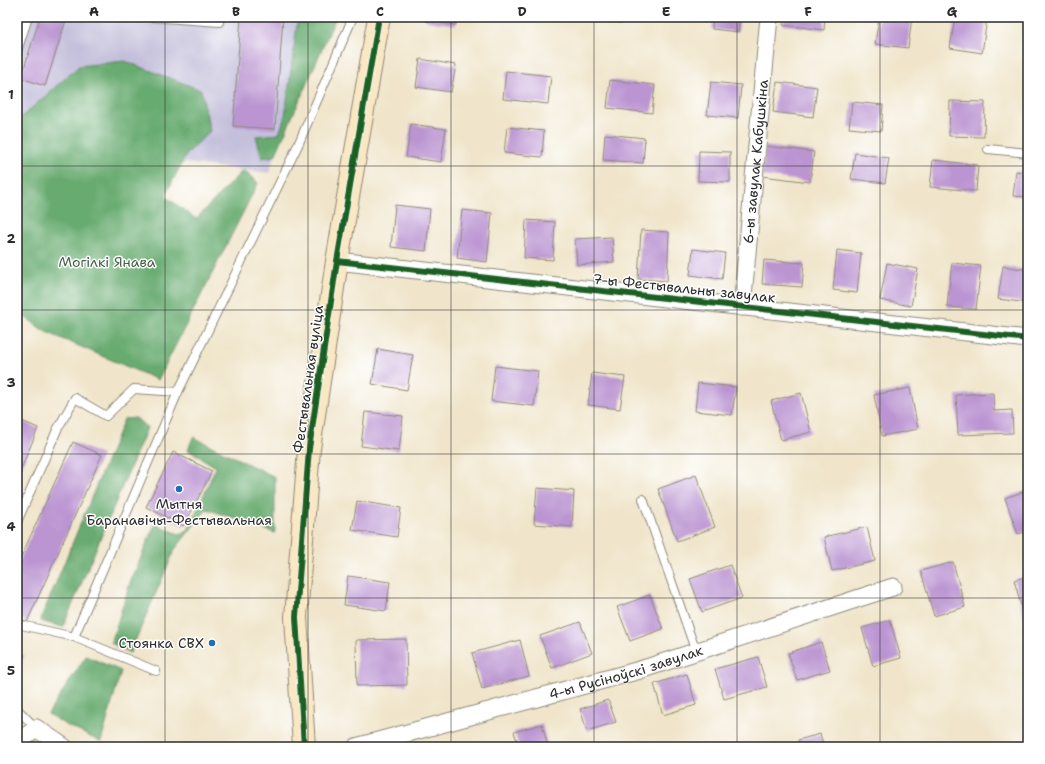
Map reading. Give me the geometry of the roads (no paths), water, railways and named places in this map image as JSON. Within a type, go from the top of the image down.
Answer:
[{"type":"street","name":"Фестывальная вуліца","points":[[304,747],[296,617],[309,449],[337,261],[379,17]]},
{"type":"street","name":"6-ы завулак Кабушкіна","points":[[742,307],[769,17]]},
{"type":"street","name":"7-ы Фестывальны завулак","points":[[337,261],[1028,339]]},
{"type":"street","name":"4-ы Русіноўскі завулак","points":[[356,747],[640,670],[893,587]]},
{"type":"street","points":[[17,744],[36,728],[64,747]]},
{"type":"lane","points":[[17,52],[28,17]]},
{"type":"lane","points":[[151,17],[219,22],[220,17]]},
{"type":"lane","points":[[74,637],[178,392],[298,145],[353,17]]},
{"type":"lane","points":[[988,149],[1028,153]]},
{"type":"lane","points":[[17,522],[58,430],[75,398],[106,416],[134,389],[178,392]]},
{"type":"lane","points":[[643,499],[696,652]]},
{"type":"lane","points":[[17,624],[74,637],[156,670]]},
{"type":"lane","points":[[17,710],[36,728]]},
{"type":"place","name":"Мытня Баранавічы-Фестывальная","points":[[179,489]]},
{"type":"place","name":"Стоянка СВХ","points":[[212,643]]},
{"type":"park label","name":"Могілкі Янава","points":[[107,262]]}]
